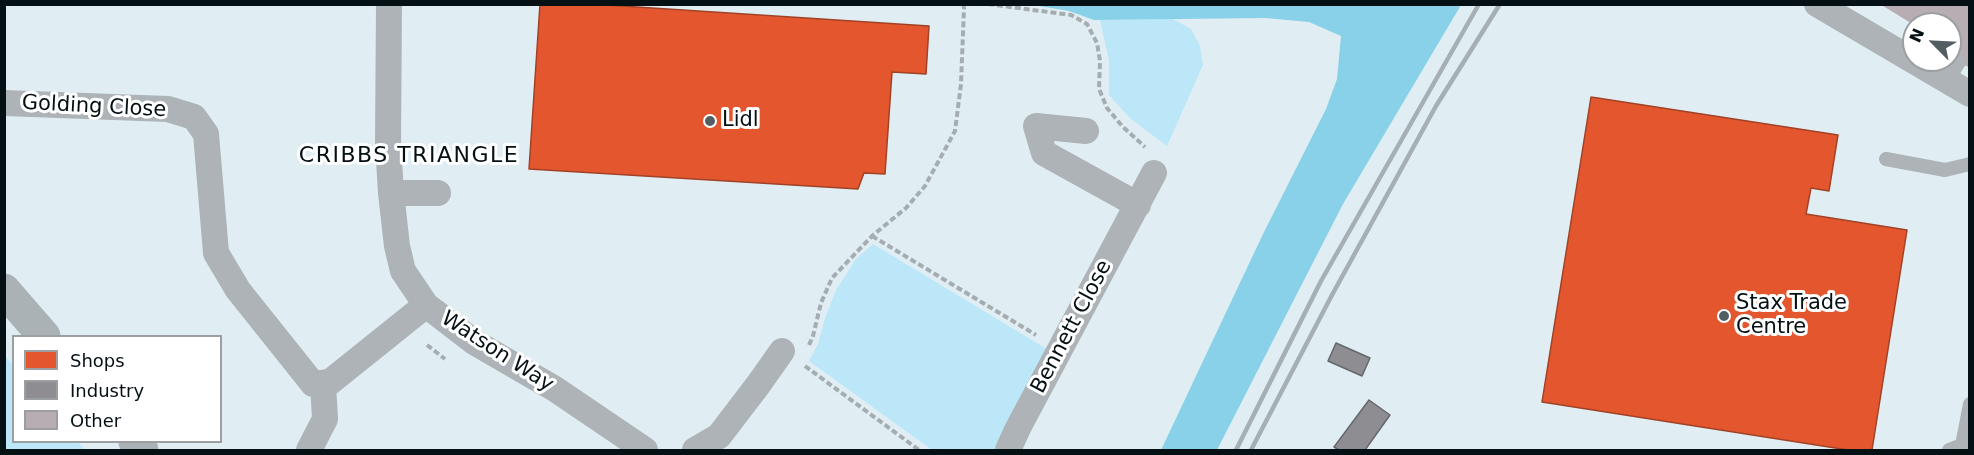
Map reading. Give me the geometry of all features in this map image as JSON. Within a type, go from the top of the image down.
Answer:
[{"type":"main road","points":[[7,298],[43,335]]},
{"type":"street","name":"Watson Way","points":[[389,4],[388,144],[397,246],[403,271],[426,305],[474,342],[555,389],[645,450]]},
{"type":"street","points":[[1817,4],[1953,71],[1970,94]]},
{"type":"street","name":"Golding Close","points":[[4,103],[168,109],[194,117],[206,134],[216,253],[238,290],[295,364],[313,384],[323,383]]},
{"type":"street","points":[[1086,131],[1036,126],[1044,153],[1138,205]]},
{"type":"street","name":"Bennett Close","points":[[1008,450],[1154,173]]},
{"type":"street","points":[[391,193],[438,192]]},
{"type":"street","points":[[309,450],[325,419],[323,383],[330,382],[426,305]]},
{"type":"street","points":[[695,450],[718,436],[758,385],[791,356]]},
{"type":"lane","points":[[1886,159],[1945,170],[1968,166]]},
{"type":"lane","points":[[1949,450],[1962,445],[1970,404]]},
{"type":"path","points":[[919,450],[791,356],[813,336],[821,303],[832,278],[872,236],[906,208],[925,186],[955,131],[960,84],[963,4]]},
{"type":"path","points":[[988,4],[1071,15],[1087,24],[1097,43],[1100,61],[1099,89],[1107,108],[1123,127],[1161,161],[1154,173]]},
{"type":"path","points":[[872,236],[1061,350]]},
{"type":"shaded area","points":[[1033,5],[1461,5],[1343,204],[1217,450],[1161,450],[1263,234],[1326,109],[1337,79],[1341,36],[1309,22],[1265,18],[1094,20],[1069,11]]},
{"type":"shaded area","points":[[1173,19],[1191,29],[1200,46],[1203,65],[1167,146],[1131,119],[1109,95],[1109,60],[1100,20]]},
{"type":"shaded area","points":[[873,244],[1050,351],[1007,421],[995,450],[932,450],[809,361],[818,344],[836,290],[856,259]]},
{"type":"shaded area","points":[[4,355],[12,364],[12,443],[79,443],[85,450],[5,450]]},
{"type":"building: Shops","name":"Lidl","points":[[540,4],[591,4],[929,26],[926,74],[892,72],[885,174],[864,173],[858,189],[529,169]]},
{"type":"building: Shops","name":"Stax Trade Centre","points":[[1591,97],[1838,135],[1829,191],[1811,188],[1806,214],[1907,230],[1872,450],[1848,450],[1542,402]]},
{"type":"building: Industry","points":[[1336,343],[1370,358],[1362,376],[1328,361]]},
{"type":"building: Industry","points":[[1369,400],[1390,415],[1365,450],[1339,450],[1334,447]]},
{"type":"building: Other","points":[[1880,4],[1970,4],[1970,68],[1962,64],[1962,12],[1902,12],[1902,18]]},
{"type":"railway","points":[[1236,450],[1321,281],[1479,4]]},
{"type":"railway","points":[[1251,450],[1332,295],[1436,106],[1500,4]]},
{"type":"place","name":"Lidl","points":[[710,121]]},
{"type":"place","name":"Stax Trade Centre","points":[[1724,316]]},
{"type":"district","name":"CRIBBS TRIANGLE","points":[[409,156]]}]
